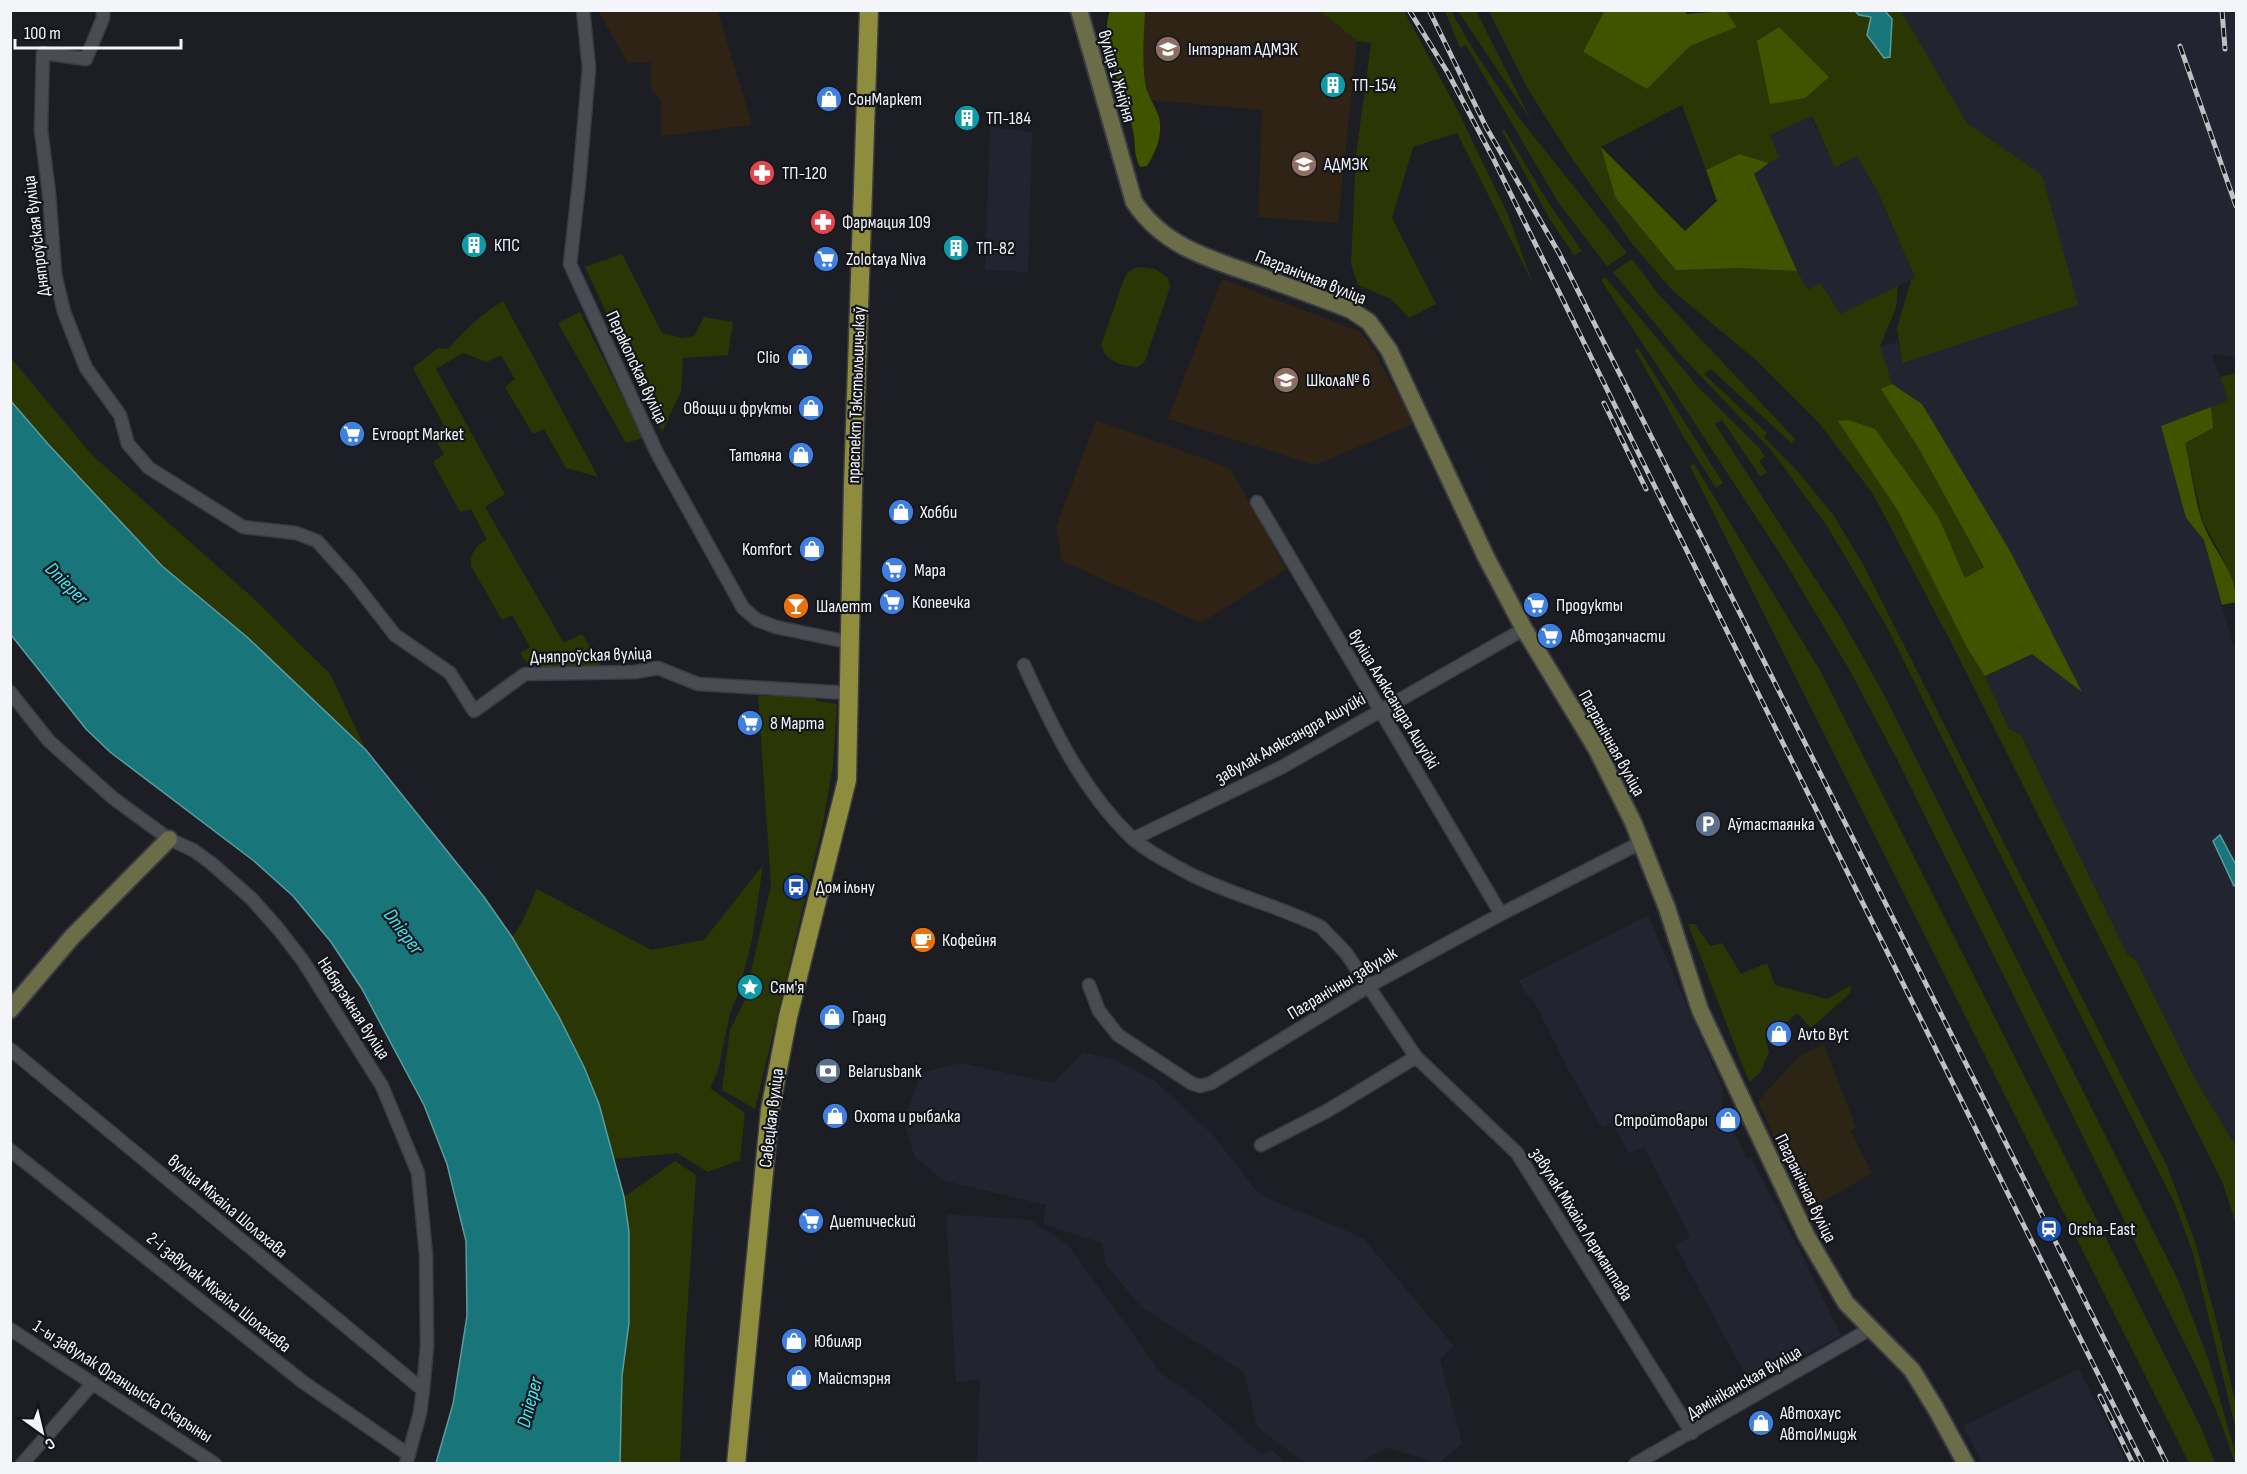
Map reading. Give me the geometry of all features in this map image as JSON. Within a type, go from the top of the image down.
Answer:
[{"type":"main road","name":"праспект Тэкстыльшчыкаў","points":[[848,780],[848,642],[869,10]]},
{"type":"main road","name":"вуліца 1 Жніўня","points":[[1079,10],[1118,151]]},
{"type":"main road","name":"Пагранічная вуліца","points":[[1118,151],[1134,202],[1151,225],[1161,233],[1207,258],[1351,310],[1378,331],[1486,557],[1524,629],[1596,748],[1642,842],[1700,1010],[1806,1235],[1840,1294],[1870,1329],[1912,1370],[1966,1464]]},
{"type":"main road","name":"Савецкая вуліца","points":[[736,1464],[770,1110],[788,1017],[848,780]]},
{"type":"main road","points":[[10,1010],[72,937],[169,839]]},
{"type":"street","name":"Дняпроўская вуліца","points":[[103,10],[104,18],[86,59],[44,53],[41,130],[49,193],[52,255],[63,312],[86,368],[120,415],[128,444],[149,468],[243,527],[296,533],[317,541],[352,580],[395,635],[450,673],[474,711],[525,674],[635,672],[658,668],[698,684],[848,693]]},
{"type":"street","name":"Перакопская вуліца","points":[[583,10],[589,68],[570,264],[657,453],[743,608],[757,620],[776,627],[848,642]]},
{"type":"street","name":"вуліца Аляксандра Ашуйкі","points":[[1257,502],[1501,914]]},
{"type":"street","name":"завулак Аляксандра Ашуйкі","points":[[1133,839],[1282,767],[1524,629]]},
{"type":"street","name":"завулак Міхаіла Лермантава","points":[[1024,665],[1052,727],[1081,774],[1133,839],[1190,874],[1321,927],[1346,953],[1416,1057],[1517,1153],[1692,1433]]},
{"type":"street","name":"Набярэжная вуліца","points":[[10,693],[49,741],[113,798],[169,839],[193,850],[211,863],[252,899],[280,931],[315,980],[382,1086],[418,1173],[427,1285],[427,1346],[423,1390],[420,1413],[408,1459]]},
{"type":"street","name":"Пагранічны завулак","points":[[1089,985],[1100,1011],[1118,1035],[1191,1083],[1200,1086],[1211,1083],[1369,986],[1501,914],[1642,842]]},
{"type":"street","name":"вуліца Міхаіла Шолахава","points":[[10,1049],[423,1390]]},
{"type":"street","points":[[1261,1145],[1327,1111],[1416,1057]]},
{"type":"street","name":"2-і завулак Міхаіла Шолахава","points":[[10,1149],[303,1382],[408,1459]]},
{"type":"street","name":"1-ы завулак Францыска Скарыны","points":[[10,1329],[215,1464]]},
{"type":"street","name":"Дамініканская вуліца","points":[[1635,1464],[1870,1329]]},
{"type":"street","points":[[22,1464],[93,1383]]},
{"type":"shaded area","points":[[598,11],[718,11],[752,125],[661,136],[661,100],[651,90],[650,62],[628,63]]},
{"type":"shaded area","points":[[1144,11],[1320,11],[1357,41],[1338,223],[1258,217],[1262,110],[1150,100],[1145,83]]},
{"type":"shaded area","points":[[1901,11],[2236,11],[2236,358],[2212,354],[2228,400],[2186,518],[2204,540],[2233,647],[2236,646],[2236,1146],[2195,1079],[2136,960],[2127,954],[2021,735],[2009,729],[1985,676],[2032,653],[2081,691],[1922,404],[1892,384],[1886,368],[1880,346],[1898,342],[1902,362],[2042,175],[1967,123]]},
{"type":"shaded area","points":[[1811,116],[1835,166],[1857,156],[1878,192],[1915,278],[1840,315],[1822,284],[1808,290],[1794,266],[1754,173],[1779,157],[1769,135]]},
{"type":"shaded area","points":[[990,127],[1032,132],[1028,272],[985,270]]},
{"type":"shaded area","name":"Школа№ 6","points":[[1222,279],[1359,331],[1369,342],[1414,424],[1315,465],[1168,419]]},
{"type":"shaded area","points":[[1096,420],[1230,468],[1287,569],[1201,623],[1062,561],[1056,527]]},
{"type":"shaded area","points":[[1648,915],[1723,1090],[1722,1107],[1747,1159],[1751,1158],[1800,1251],[1841,1335],[1751,1385],[1675,1245],[1690,1237],[1644,1147],[1629,1153],[1612,1123],[1602,1128],[1571,1075],[1534,1001],[1519,981]]},
{"type":"shaded area","points":[[1824,1044],[1856,1127],[1851,1132],[1872,1173],[1807,1211],[1758,1101],[1798,1057]]},
{"type":"shaded area","points":[[1083,1052],[1115,1060],[1154,1080],[1213,1135],[1254,1188],[1265,1197],[1363,1238],[1454,1346],[1440,1359],[1462,1444],[1439,1463],[1387,1448],[1357,1463],[1305,1463],[1257,1427],[1244,1372],[1141,1307],[1106,1265],[1102,1243],[1043,1224],[1046,1205],[945,1181],[915,1158],[904,1121],[921,1073],[961,1063],[1053,1083]]},
{"type":"shaded area","points":[[946,1214],[1030,1220],[1068,1245],[1162,1374],[1201,1401],[1262,1455],[1273,1450],[1285,1463],[977,1463],[980,1380],[956,1382]]},
{"type":"shaded area","points":[[2079,1369],[2127,1463],[1982,1463],[1963,1426]]},
{"type":"green space","points":[[1605,10],[1686,11],[1686,14],[1726,11],[1737,27],[1690,46],[1647,89],[1583,52]]},
{"type":"green space","points":[[1110,11],[1145,11],[1143,55],[1145,82],[1160,123],[1158,143],[1147,166],[1140,167],[1138,162],[1130,117],[1114,70],[1107,23]]},
{"type":"green space","points":[[1320,11],[1404,11],[1458,111],[1508,215],[1533,284],[1457,133],[1413,147],[1392,218],[1436,304],[1409,318],[1391,299],[1358,285],[1351,264],[1356,156],[1371,43],[1357,41]]},
{"type":"green space","points":[[1445,11],[1451,11],[1474,51],[1519,118],[1627,253],[1607,266],[1558,202],[1466,45],[1460,48]]},
{"type":"green space","points":[[1458,11],[1476,11],[1531,120]]},
{"type":"green space","points":[[1489,11],[1605,11],[1583,52],[1647,89],[1690,46],[1737,27],[1726,11],[1855,11],[1859,15],[1892,19],[1885,11],[1901,11],[1967,123],[2042,175],[2078,305],[1902,363],[1897,328],[1911,280],[1915,278],[1878,192],[1857,156],[1835,167],[1812,116],[1770,135],[1779,157],[1769,163],[1739,154],[1706,170],[1682,105],[1601,147],[1615,197],[1738,268],[1797,271],[1808,290],[1821,283],[1840,314],[1898,286],[1896,308],[1880,346],[1892,384],[1882,389],[1919,449],[1984,567],[1965,578],[1939,518],[1839,421],[1898,511],[1967,648],[1985,676],[2009,729],[2021,735],[2127,954],[2136,960],[2195,1079],[2236,1146],[2236,1224],[2222,1181],[1954,648],[1873,494],[1819,423],[1757,361],[1673,291],[1633,245],[1569,154],[1529,91]]},
{"type":"green space","points":[[1779,27],[1829,77],[1805,98],[1770,104],[1757,41]]},
{"type":"green space","points":[[1504,129],[1546,199],[1582,251],[1574,255],[1549,218],[1502,131]]},
{"type":"green space","points":[[1601,147],[1685,231],[1717,201],[1706,170],[1739,154],[1769,163],[1754,174],[1797,271],[1738,268],[1676,270],[1615,197]]},
{"type":"green space","points":[[622,254],[662,333],[682,338],[694,336],[704,317],[733,322],[728,355],[683,358],[681,391],[662,432],[585,267]]},
{"type":"green space","points":[[1632,259],[1659,295],[1795,439],[1791,443],[1711,369],[1704,374],[1767,433],[1764,437],[1798,472],[1834,516],[1865,568],[2167,1166],[2196,1245],[2216,1320],[2236,1405],[2236,1430],[2193,1253],[2174,1202],[1887,627],[1827,526],[1771,450],[1679,353],[1613,272]]},
{"type":"green space","points":[[1137,267],[1155,269],[1168,278],[1170,287],[1145,361],[1138,367],[1115,362],[1103,351],[1101,345],[1127,273]]},
{"type":"green space","points":[[1605,277],[1700,389],[1759,448],[1765,457],[1759,461],[1767,473],[1760,476],[1722,420],[1715,424],[1842,620],[1883,693],[2178,1280],[2210,1364],[2236,1463],[2217,1412],[2194,1362],[1897,759],[1850,671],[1781,555],[1601,280]]},
{"type":"green space","points":[[503,301],[598,477],[566,468],[544,429],[533,434],[505,387],[515,379],[501,355],[487,362],[463,353],[436,369],[505,494],[485,507],[564,643],[582,634],[602,667],[599,670],[541,668],[525,661],[520,653],[530,647],[512,615],[502,620],[471,566],[474,550],[487,539],[471,509],[460,512],[433,462],[444,454],[432,434],[444,426],[413,368],[438,348],[448,349],[474,323]]},
{"type":"green space","points":[[580,312],[643,438],[626,443],[558,323]]},
{"type":"green space","points":[[1638,348],[1723,483],[1716,488],[1683,436],[1635,350]]},
{"type":"green space","points":[[10,357],[92,455],[252,597],[330,674],[366,750],[247,637],[162,566],[48,444],[11,400]]},
{"type":"green space","points":[[2236,373],[2235,588],[2223,558],[2203,522],[2185,443],[2213,428],[2211,407],[2228,400],[2220,377]]},
{"type":"green space","points":[[1892,384],[1922,404],[2010,551],[2082,692],[2032,654],[1985,676],[1967,648],[1898,511],[1838,421],[1848,420],[1875,429],[1939,518],[1965,578],[1984,567],[1919,449],[1881,389]]},
{"type":"green space","points":[[2211,407],[2213,428],[2185,443],[2202,521],[2233,580],[2236,602],[2222,605],[2204,540],[2186,518],[2161,426]]},
{"type":"green space","points":[[1694,464],[1821,672],[2202,1430],[2215,1463],[2189,1463],[1690,466]]},
{"type":"green space","points":[[758,696],[815,696],[816,701],[837,704],[833,765],[823,823],[755,1109],[722,1090],[730,1030],[744,1002],[771,885]]},
{"type":"green space","points":[[763,865],[752,940],[739,991],[730,1013],[718,1071],[710,1088],[745,1113],[740,1160],[708,1172],[677,1153],[614,1159],[601,1112],[584,1067],[559,1017],[512,937],[521,924],[537,889],[651,950],[704,940]]},
{"type":"green space","points":[[1688,924],[1695,924],[1710,946],[1722,943],[1741,974],[1767,963],[1775,985],[1827,999],[1851,985],[1850,993],[1811,1028],[1797,1013],[1781,1028],[1765,1037],[1769,1052],[1760,1073],[1749,1082]]},
{"type":"green space","points":[[675,1161],[696,1175],[680,1463],[620,1464],[622,1376],[629,1323],[630,1277],[629,1232],[624,1197]]},
{"type":"water","points":[[1855,11],[1885,11],[1892,19],[1890,57],[1884,58],[1867,35],[1871,17],[1859,15]]},
{"type":"water","name":"Dnieper","points":[[10,400],[162,566],[247,637],[366,750],[484,897],[512,937],[558,1015],[584,1067],[599,1104],[624,1197],[629,1232],[629,1323],[622,1376],[620,1463],[436,1463],[453,1404],[467,1316],[466,1241],[447,1164],[424,1105],[362,989],[331,942],[293,896],[254,861],[110,752],[86,729],[11,635]]},
{"type":"water","points":[[2220,835],[2236,865],[2236,885],[2234,886],[2213,841]]},
{"type":"railway","points":[[1409,10],[1448,73],[1493,158],[2143,1464]]},
{"type":"railway","points":[[1429,10],[1486,127],[1559,253],[2167,1464]]},
{"type":"railway","points":[[2222,10],[2225,49]]},
{"type":"railway","points":[[2180,46],[2236,206]]},
{"type":"railway","points":[[1604,403],[1646,489]]},
{"type":"railway","points":[[2100,1396],[2133,1464]]},
{"type":"place","name":"Інтэрнат АДМЭК","points":[[1168,49]]},
{"type":"place","name":"ТП-154","points":[[1333,85]]},
{"type":"place","name":"СонМаркет","points":[[829,99]]},
{"type":"place","name":"ТП-184","points":[[967,118]]},
{"type":"place","name":"АДМЭК","points":[[1304,164]]},
{"type":"place","name":"ТП-120","points":[[762,173]]},
{"type":"place","name":"Фармация 109","points":[[823,222]]},
{"type":"place","name":"КПС","points":[[474,245]]},
{"type":"place","name":"ТП-82","points":[[956,248]]},
{"type":"place","name":"Zolotaya Niva","points":[[826,259]]},
{"type":"place","name":"Clio","points":[[800,357]]},
{"type":"place","name":"Школа№ 6","points":[[1286,380]]},
{"type":"place","name":"Овощи и фрукты","points":[[811,408]]},
{"type":"place","name":"Evroopt Market","points":[[352,434]]},
{"type":"place","name":"Татьяна","points":[[801,455]]},
{"type":"place","name":"Хобби","points":[[901,512]]},
{"type":"place","name":"Komfort","points":[[812,549]]},
{"type":"place","name":"Мара","points":[[894,570]]},
{"type":"place","name":"Копеечка","points":[[892,602]]},
{"type":"place","name":"Продукты","points":[[1536,605]]},
{"type":"place","name":"Шалетт","points":[[796,606]]},
{"type":"place","name":"Автозапчасти","points":[[1550,636]]},
{"type":"place","name":"8 Марта","points":[[750,723]]},
{"type":"place","name":"Аўтастаянка","points":[[1708,824]]},
{"type":"place","name":"Дом ільну","points":[[796,887]]},
{"type":"place","name":"Кофейня","points":[[923,940]]},
{"type":"place","name":"Сям'я","points":[[750,987]]},
{"type":"place","name":"Гранд","points":[[832,1017]]},
{"type":"place","name":"Avto Byt","points":[[1779,1034]]},
{"type":"place","name":"Belarusbank","points":[[828,1071]]},
{"type":"place","name":"Охота и рыбалка","points":[[835,1116]]},
{"type":"place","name":"Стройтовары","points":[[1728,1120]]},
{"type":"place","name":"Диетический","points":[[811,1221]]},
{"type":"place","name":"Orsha-East","points":[[2049,1229]]},
{"type":"place","name":"Юбиляр","points":[[794,1341]]},
{"type":"place","name":"Майстэрня","points":[[799,1378]]},
{"type":"place","name":"Автохаус АвтоИмидж","points":[[1761,1423]]}]
